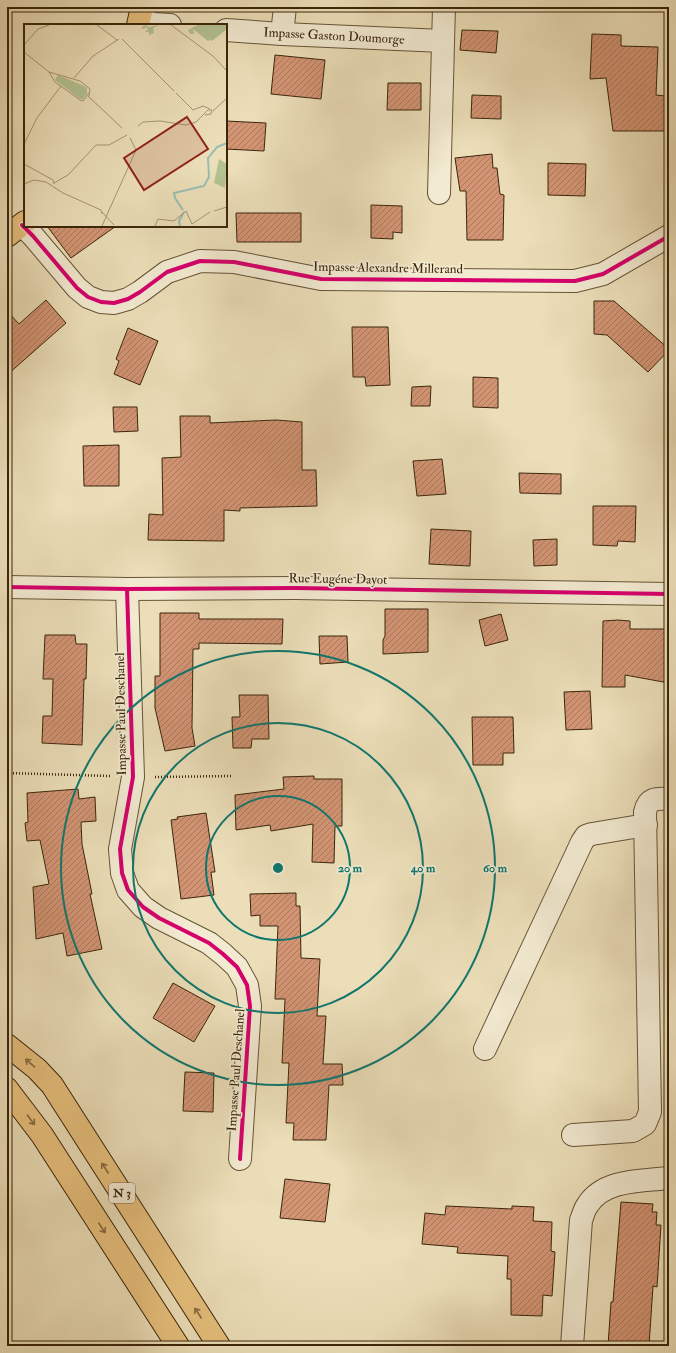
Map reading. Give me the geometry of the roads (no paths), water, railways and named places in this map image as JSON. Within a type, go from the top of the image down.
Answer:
[{"type":"highway","name":"N 3","points":[[7,1045],[37,1069],[52,1085],[219,1346]]},
{"type":"highway","name":"N 3","points":[[7,1089],[42,1135],[178,1346]]},
{"type":"street","points":[[282,34],[285,7]]},
{"type":"street","points":[[439,193],[444,7]]},
{"type":"street","points":[[140,17],[154,24]]},
{"type":"street","name":"Impasse Gaston Doumorge","points":[[227,30],[443,41]]},
{"type":"street","name":"Impasse Alexandre Millerand","points":[[18,228],[33,236],[77,288],[88,296],[101,302],[114,303],[128,299],[140,292],[167,272],[200,261],[234,262],[321,279],[574,281],[603,274],[669,236]]},
{"type":"street","name":"Rue Eugéne Dayot","points":[[7,587],[127,589],[295,588],[669,594]]},
{"type":"street","name":"Impasse Paul Deschanel","points":[[127,589],[133,777],[120,849],[122,873],[128,890],[143,907],[159,918],[209,943],[236,967],[247,985],[250,1006],[240,1160]]},
{"type":"street","points":[[573,1135],[632,1131],[645,1124],[650,1112],[645,812],[646,806],[651,800],[661,798],[669,799]]},
{"type":"street","points":[[486,1049],[586,836],[646,825]]},
{"type":"street","points":[[572,1346],[581,1220],[587,1205],[599,1193],[614,1186],[630,1182],[669,1178]]}]
